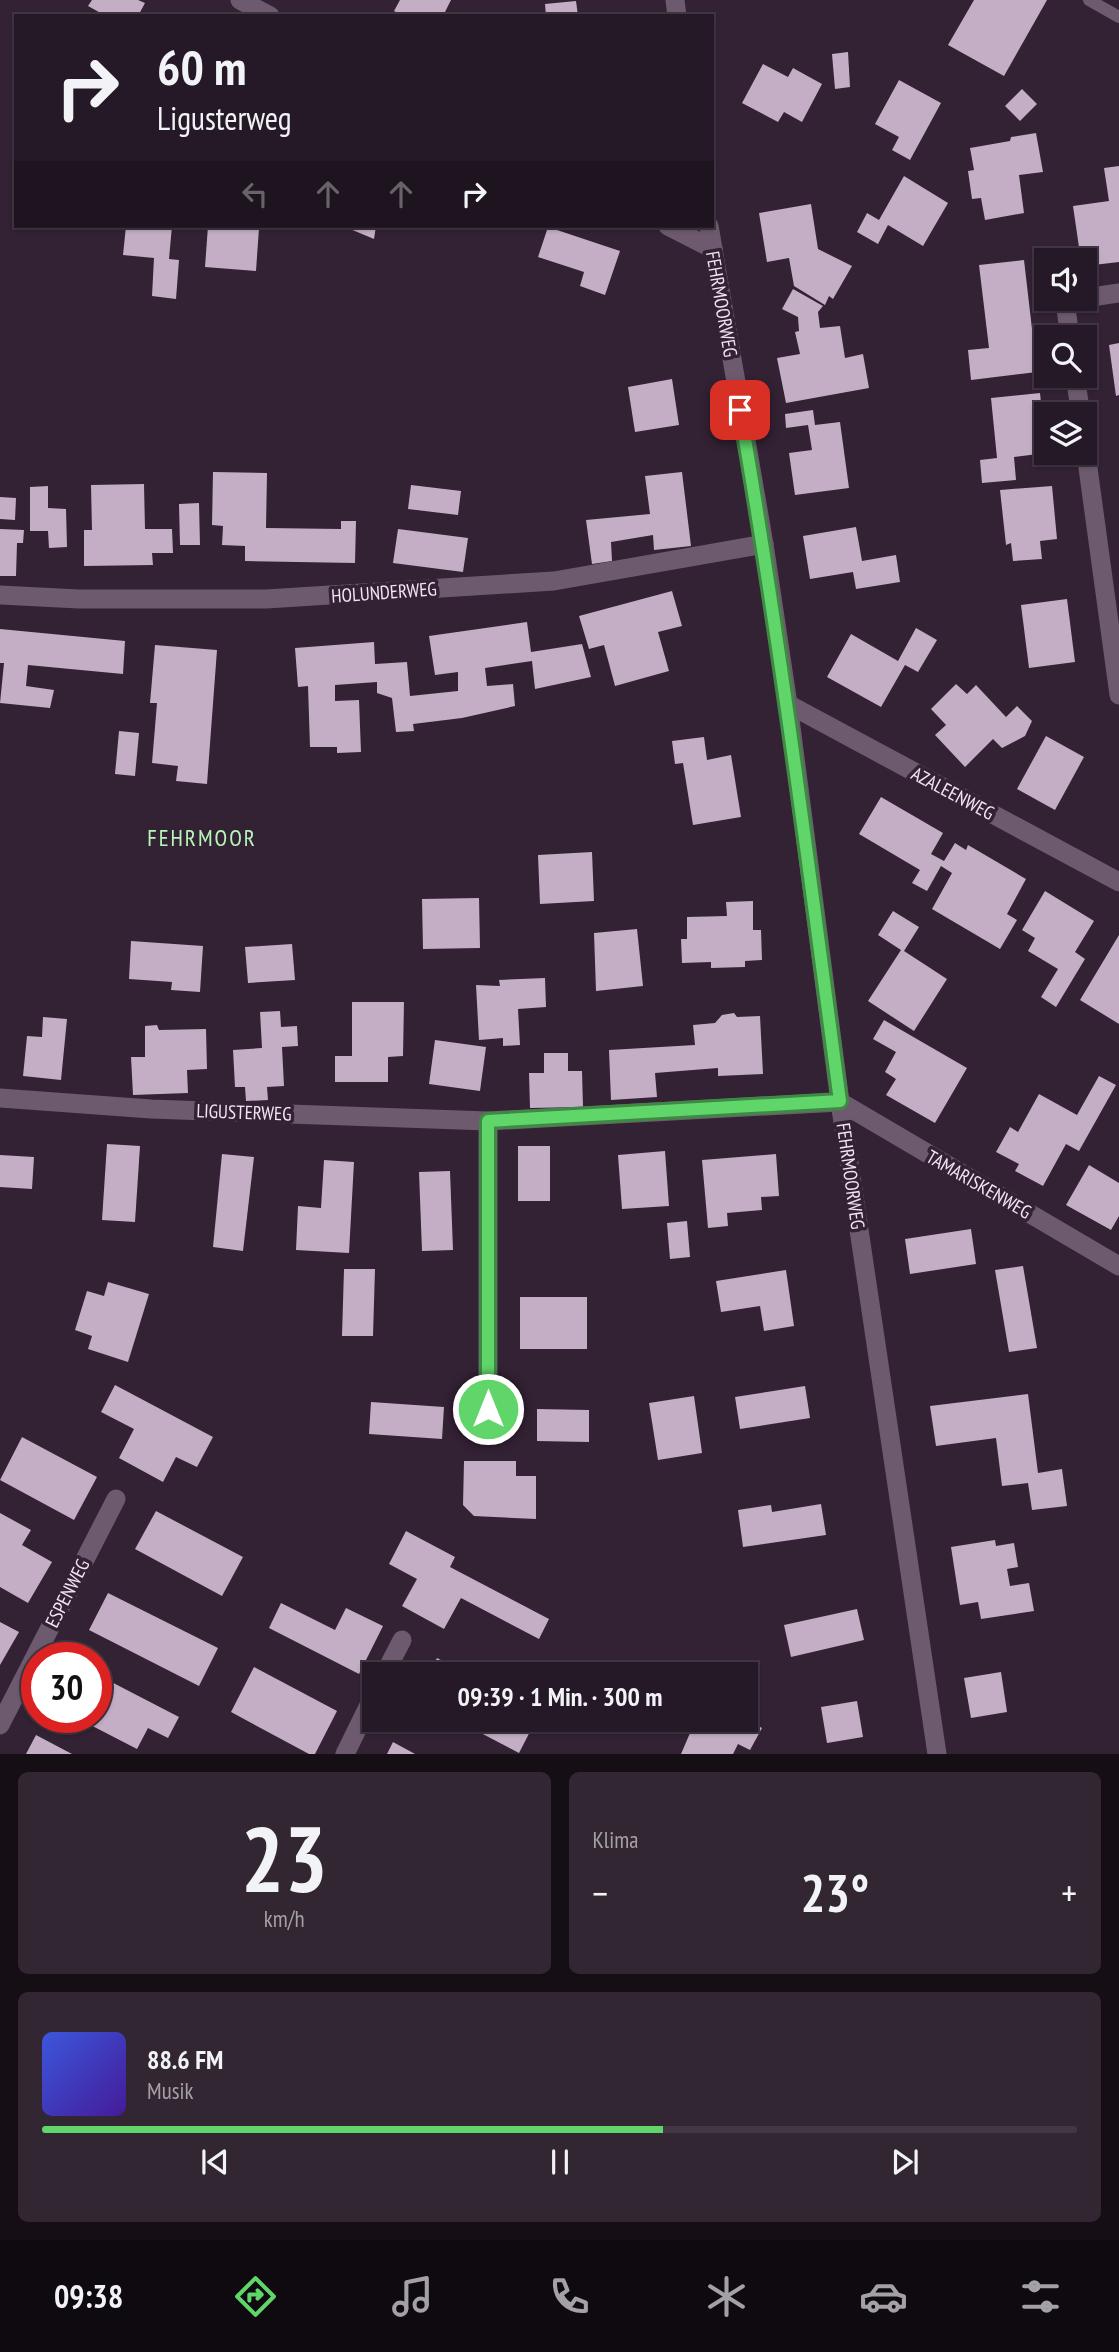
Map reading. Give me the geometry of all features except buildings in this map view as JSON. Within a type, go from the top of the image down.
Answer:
[{"type":"street","points":[[240,0],[265,14]]},
{"type":"street","points":[[672,228],[713,249]]},
{"type":"street","name":"FEHRMOORWEG","points":[[709,228],[764,544],[788,704],[840,1101],[937,1754]]},
{"type":"street","points":[[1097,296],[1119,293]]},
{"type":"street","points":[[1088,465],[1119,695]]},
{"type":"street","name":"HOLUNDERWEG","points":[[0,595],[79,599],[266,599],[554,581],[764,544]]},
{"type":"street","name":"AZALEENWEG","points":[[788,704],[1119,881]]},
{"type":"street","name":"LIGUSTERWEG","points":[[0,1098],[151,1109],[488,1121],[840,1101]]},
{"type":"street","name":"TAMARISKENWEG","points":[[840,1101],[1119,1266]]},
{"type":"street","points":[[488,1121],[488,1409]]},
{"type":"street","name":"ESPENWEG","points":[[0,1725],[116,1499]]},
{"type":"street","points":[[391,1662],[402,1640]]},
{"type":"street","points":[[345,1754],[362,1719]]},
{"type":"lane","points":[[1089,0],[1119,18]]},
{"type":"district","name":"FEHRMOOR","points":[[202,838]]},
{"type":"route","points":[[488,1409],[488,1121],[840,1101],[788,704],[740,410]]}]
